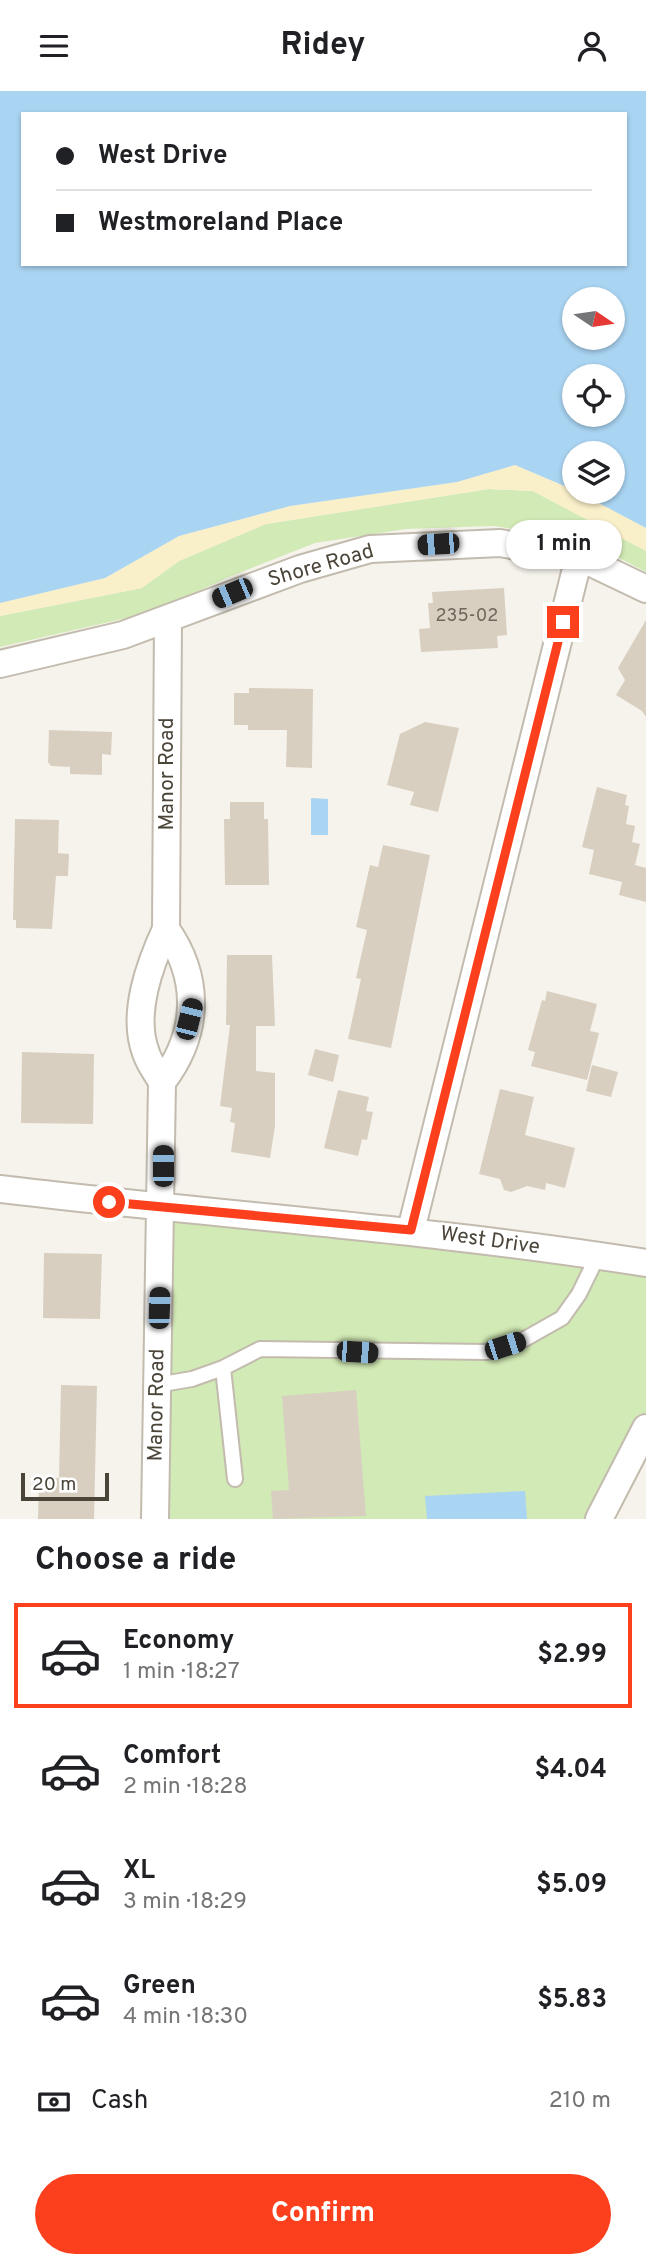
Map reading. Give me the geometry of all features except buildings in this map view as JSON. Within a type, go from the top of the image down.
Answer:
[{"type":"street","name":"Shore Road","points":[[0,664],[123,635],[300,569],[370,549],[500,543],[579,557],[646,589]]},
{"type":"street","points":[[411,1230],[579,557]]},
{"type":"street","name":"Manor Road","points":[[155,1519],[162,1082],[145,1052],[141,1016],[150,962],[166,929],[168,619]]},
{"type":"street","points":[[162,1082],[178,1062],[194,998],[181,949],[166,929]]},
{"type":"street","name":"West Drive","points":[[0,1189],[162,1209],[411,1230],[646,1263]]},
{"type":"street","points":[[599,1519],[646,1427]]},
{"type":"lane","points":[[156,1385],[192,1379],[223,1368],[260,1349],[487,1352],[523,1340],[562,1318],[579,1294],[598,1255]]},
{"type":"lane","points":[[223,1368],[235,1479]]},
{"type":"green space","points":[[489,489],[533,491],[646,551],[646,572],[585,540],[493,526],[406,529],[315,543],[229,577],[153,612],[0,647],[0,616],[142,588],[179,561],[266,524]]},
{"type":"green space","points":[[159,1210],[646,1267],[646,1423],[597,1519],[155,1519]]},
{"type":"sand","points":[[515,465],[562,485],[562,504],[601,504],[646,528],[646,551],[533,491],[489,489],[266,524],[179,561],[142,588],[0,616],[0,603],[105,578],[179,536],[290,506],[457,482]]},
{"type":"water","points":[[0,91],[646,91],[646,528],[601,504],[625,504],[625,441],[562,441],[562,485],[515,465],[457,482],[290,506],[179,536],[105,578],[0,603]]},
{"type":"water","points":[[311,798],[328,799],[328,835],[311,835]]},
{"type":"water","points":[[525,1491],[527,1519],[427,1519],[425,1496]]},
{"type":"route","points":[[109,1202],[411,1230],[563,622]]}]
